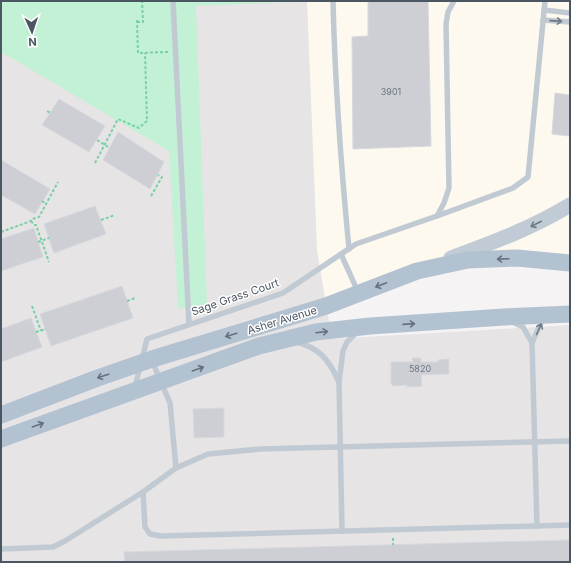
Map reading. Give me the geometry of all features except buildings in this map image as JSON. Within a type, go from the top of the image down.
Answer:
[{"type":"main road","points":[[417,271],[529,228],[570,205]]},
{"type":"main road","name":"Asher Avenue","points":[[1,415],[146,361],[326,306],[417,271],[468,260],[517,258],[570,263]]},
{"type":"main road","points":[[504,317],[544,307],[570,303]]},
{"type":"main road","name":"Asher Avenue","points":[[1,439],[259,346],[316,332],[370,326],[570,314]]},
{"type":"lane","points":[[173,1],[189,324]]},
{"type":"lane","points":[[333,1],[340,157],[349,249]]},
{"type":"lane","points":[[437,216],[450,188],[446,24],[448,12],[454,1]]},
{"type":"lane","name":"Sage Grass Court","points":[[134,391],[146,361],[147,339],[283,293],[356,244],[513,188],[528,177],[545,1]]},
{"type":"lane","points":[[544,10],[570,13]]},
{"type":"lane","points":[[543,20],[570,22]]},
{"type":"lane","points":[[341,254],[359,294]]},
{"type":"lane","points":[[537,526],[532,343],[545,316]]},
{"type":"lane","points":[[504,317],[523,327],[532,343]]},
{"type":"lane","points":[[342,531],[339,382],[341,356],[347,342],[355,332],[370,326]]},
{"type":"lane","points":[[285,339],[308,345],[317,350],[330,364],[339,382]]},
{"type":"lane","points":[[146,361],[161,382],[170,404],[176,468]]},
{"type":"lane","points":[[1,549],[53,547],[143,492],[176,468],[208,454],[260,449],[570,441]]},
{"type":"lane","points":[[143,492],[145,527],[150,534],[155,535],[173,536],[570,525]]},
{"type":"path","points":[[142,1],[143,22],[137,21],[138,53],[176,52]]},
{"type":"path","points":[[95,163],[118,119],[140,128],[147,121],[145,53]]},
{"type":"path","points":[[46,111],[50,113]]},
{"type":"path","points":[[97,140],[110,148]]},
{"type":"path","points":[[151,196],[162,177],[158,175]]},
{"type":"path","points":[[1,232],[31,221],[32,219],[39,218],[58,182]]},
{"type":"path","points":[[42,201],[46,204]]},
{"type":"path","points":[[100,220],[115,215]]},
{"type":"path","points":[[31,221],[34,225],[36,225],[40,241],[49,262]]},
{"type":"path","points":[[40,241],[49,238]]},
{"type":"path","points":[[127,301],[135,298]]},
{"type":"path","points":[[32,306],[41,331]]},
{"type":"path","points":[[36,332],[46,329]]},
{"type":"shaded area","points":[[1,1],[307,1],[317,251],[332,339],[570,325],[570,562],[1,562]]},
{"type":"shaded area","points":[[307,1],[570,1],[570,263],[468,260],[326,306],[317,251]]},
{"type":"green space","points":[[1,1],[313,1],[196,6],[207,305],[178,308],[169,151],[1,52]]}]
